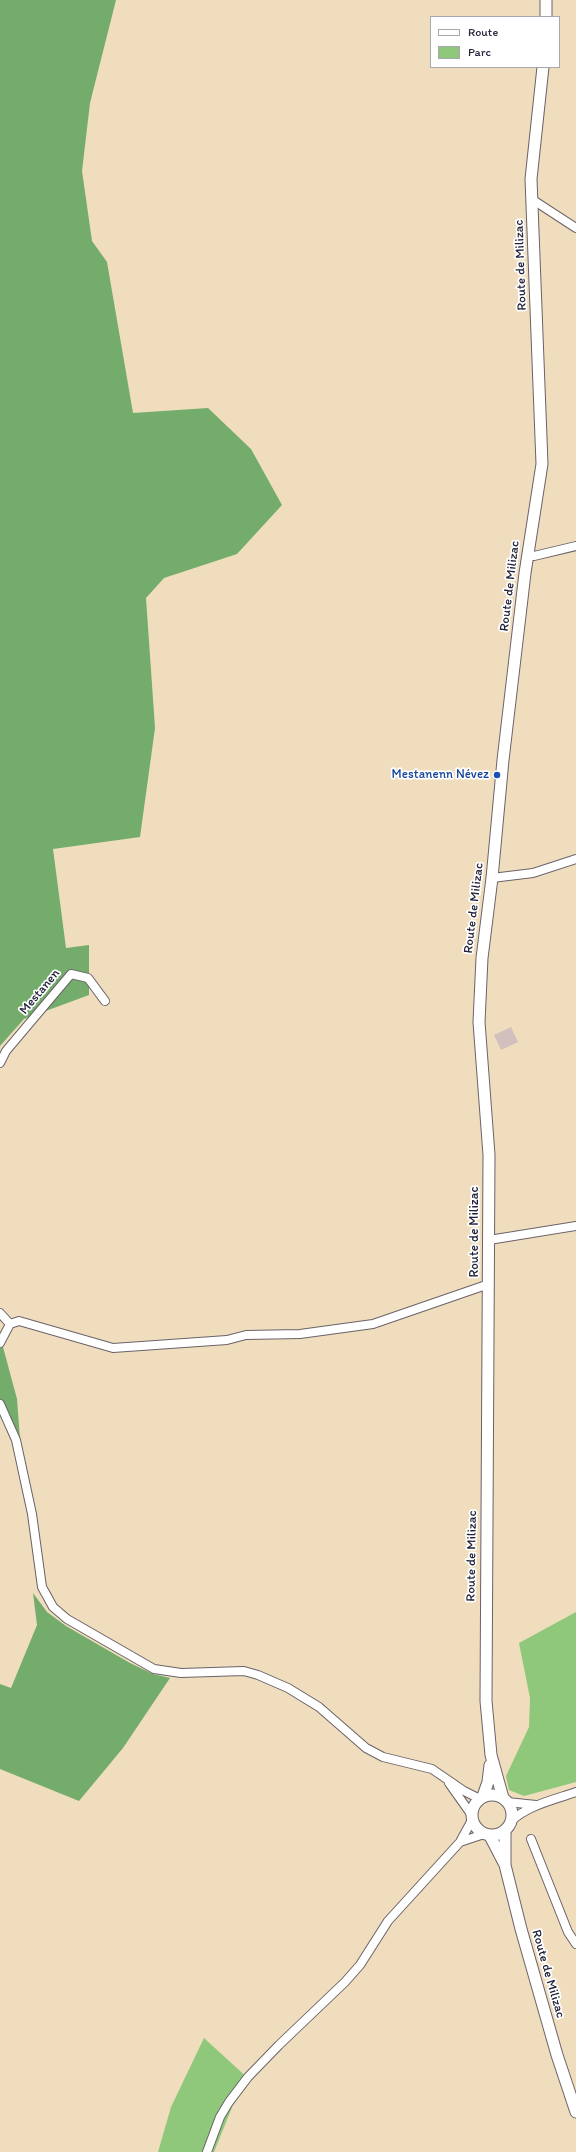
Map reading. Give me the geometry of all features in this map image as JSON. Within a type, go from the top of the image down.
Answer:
[{"type":"main road","points":[[546,0],[546,16]]},
{"type":"main road","name":"Route de Milizac","points":[[505,1800],[497,1784],[491,1755],[486,1701],[485,1643],[489,1155],[480,1022],[482,958],[492,878],[503,760],[528,556],[542,464],[532,179],[543,68]]},
{"type":"main road","name":"Route de Milizac","points":[[482,1797],[488,1782],[491,1755]]},
{"type":"main road","points":[[492,1794],[505,1800],[512,1811],[511,1822],[504,1831],[496,1835],[487,1835],[475,1826],[472,1817],[474,1806],[482,1797],[492,1794]]},
{"type":"main road","name":"Route de Milizac","points":[[504,1831],[505,1865],[540,1997],[576,2112]]},
{"type":"main road","name":"Route de Milizac","points":[[487,1835],[505,1865]]},
{"type":"street","points":[[533,200],[576,228]]},
{"type":"street","points":[[528,556],[534,556],[576,546]]},
{"type":"street","points":[[492,878],[533,873],[576,859]]},
{"type":"street","name":"Mestanen","points":[[0,1063],[6,1051],[64,980],[71,974],[88,978],[105,1001]]},
{"type":"street","points":[[489,1240],[576,1226]]},
{"type":"street","points":[[0,1343],[10,1324],[19,1321],[113,1348],[227,1340],[246,1335],[300,1334],[373,1324],[489,1284]]},
{"type":"street","points":[[0,1313],[10,1324]]},
{"type":"street","points":[[0,1404],[16,1440],[32,1514],[42,1587],[53,1607],[67,1619],[154,1669],[181,1674],[244,1671],[258,1675],[288,1688],[319,1707],[366,1748],[383,1757],[432,1769],[464,1791],[482,1797]]},
{"type":"street","points":[[207,2152],[220,2117],[229,2102],[248,2077],[279,2044],[345,1982],[360,1964],[388,1921],[460,1842],[472,1817],[443,1776]]},
{"type":"street","points":[[511,1822],[520,1813],[537,1805],[576,1792]]},
{"type":"street","points":[[505,1800],[537,1805]]},
{"type":"street","points":[[460,1842],[487,1835]]},
{"type":"street","points":[[532,1839],[568,1932],[576,1944]]},
{"type":"shaded area","points":[[511,1027],[518,1042],[501,1050],[494,1035]]},
{"type":"green space","points":[[0,0],[116,0],[90,103],[82,171],[92,241],[107,262],[133,413],[208,408],[251,449],[282,505],[237,554],[164,578],[146,598],[155,728],[140,837],[53,849],[66,948],[89,945],[89,995],[24,1019],[0,1046]]},
{"type":"green space","points":[[0,1336],[17,1399],[20,1439],[0,1413]]},
{"type":"green space","points":[[33,1593],[47,1612],[66,1626],[130,1663],[153,1674],[170,1678],[123,1748],[79,1801],[0,1769],[0,1684],[11,1688],[37,1625]]},
{"type":"green space","points":[[576,1612],[576,1782],[524,1796],[509,1790],[506,1776],[529,1727],[530,1698],[519,1643]]},
{"type":"green space","points":[[204,2038],[251,2081],[233,2105],[214,2152],[158,2152],[171,2107]]},
{"type":"place","name":"Mestanenn Névez","points":[[497,775]]}]
